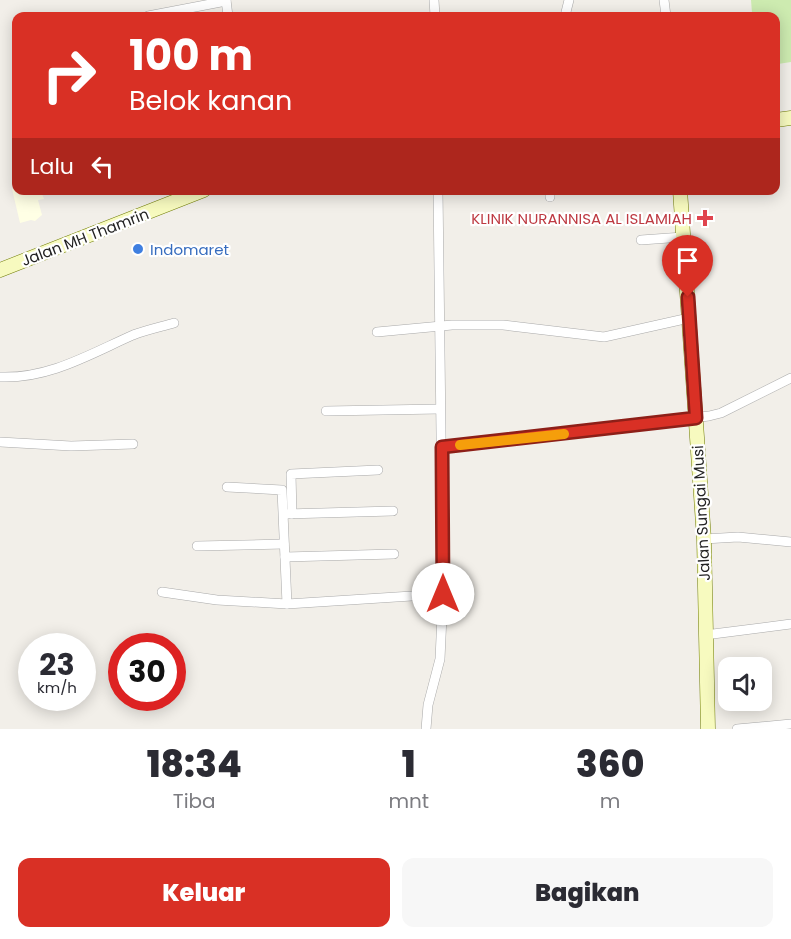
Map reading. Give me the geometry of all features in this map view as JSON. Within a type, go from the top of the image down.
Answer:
[{"type":"street","points":[[169,12],[226,1]]},
{"type":"street","name":"Jalan MH Thamrin","points":[[0,270],[191,195]]},
{"type":"street","points":[[426,729],[428,705],[440,659],[443,594],[438,195]]},
{"type":"street","name":"Jalan Sungai Musi","points":[[680,195],[704,539],[708,729]]},
{"type":"street","points":[[641,240],[683,237]]},
{"type":"street","points":[[377,332],[452,325],[503,325],[604,337],[689,318]]},
{"type":"street","points":[[0,377],[22,378],[61,368],[135,334],[174,323]]},
{"type":"street","points":[[442,447],[696,418],[721,413],[791,378]]},
{"type":"street","points":[[326,411],[440,409]]},
{"type":"street","points":[[0,442],[71,446],[133,444]]},
{"type":"street","points":[[287,604],[284,544],[291,474],[378,470]]},
{"type":"street","points":[[227,487],[281,489],[288,514]]},
{"type":"street","points":[[288,514],[393,511]]},
{"type":"street","points":[[704,539],[738,537],[791,542]]},
{"type":"street","points":[[197,546],[284,544]]},
{"type":"street","points":[[285,557],[394,554]]},
{"type":"street","points":[[162,592],[217,600],[287,604],[443,594]]},
{"type":"street","points":[[705,635],[791,624]]},
{"type":"street","points":[[737,729],[769,728],[791,724]]},
{"type":"shaded area","points":[[13,195],[42,195],[44,199],[38,200],[42,215],[35,221],[20,223]]},
{"type":"green space","points":[[751,0],[791,0],[791,62],[780,64],[780,12],[752,12]]},
{"type":"slow traffic","points":[[460,445],[564,434]]},
{"type":"place","name":"KLINIK NURANNISA AL ISLAMIAH","points":[[705,218]]},
{"type":"place","name":"Indomaret","points":[[138,249]]},
{"type":"route","points":[[443,594],[442,447],[696,418],[688,297]]}]
